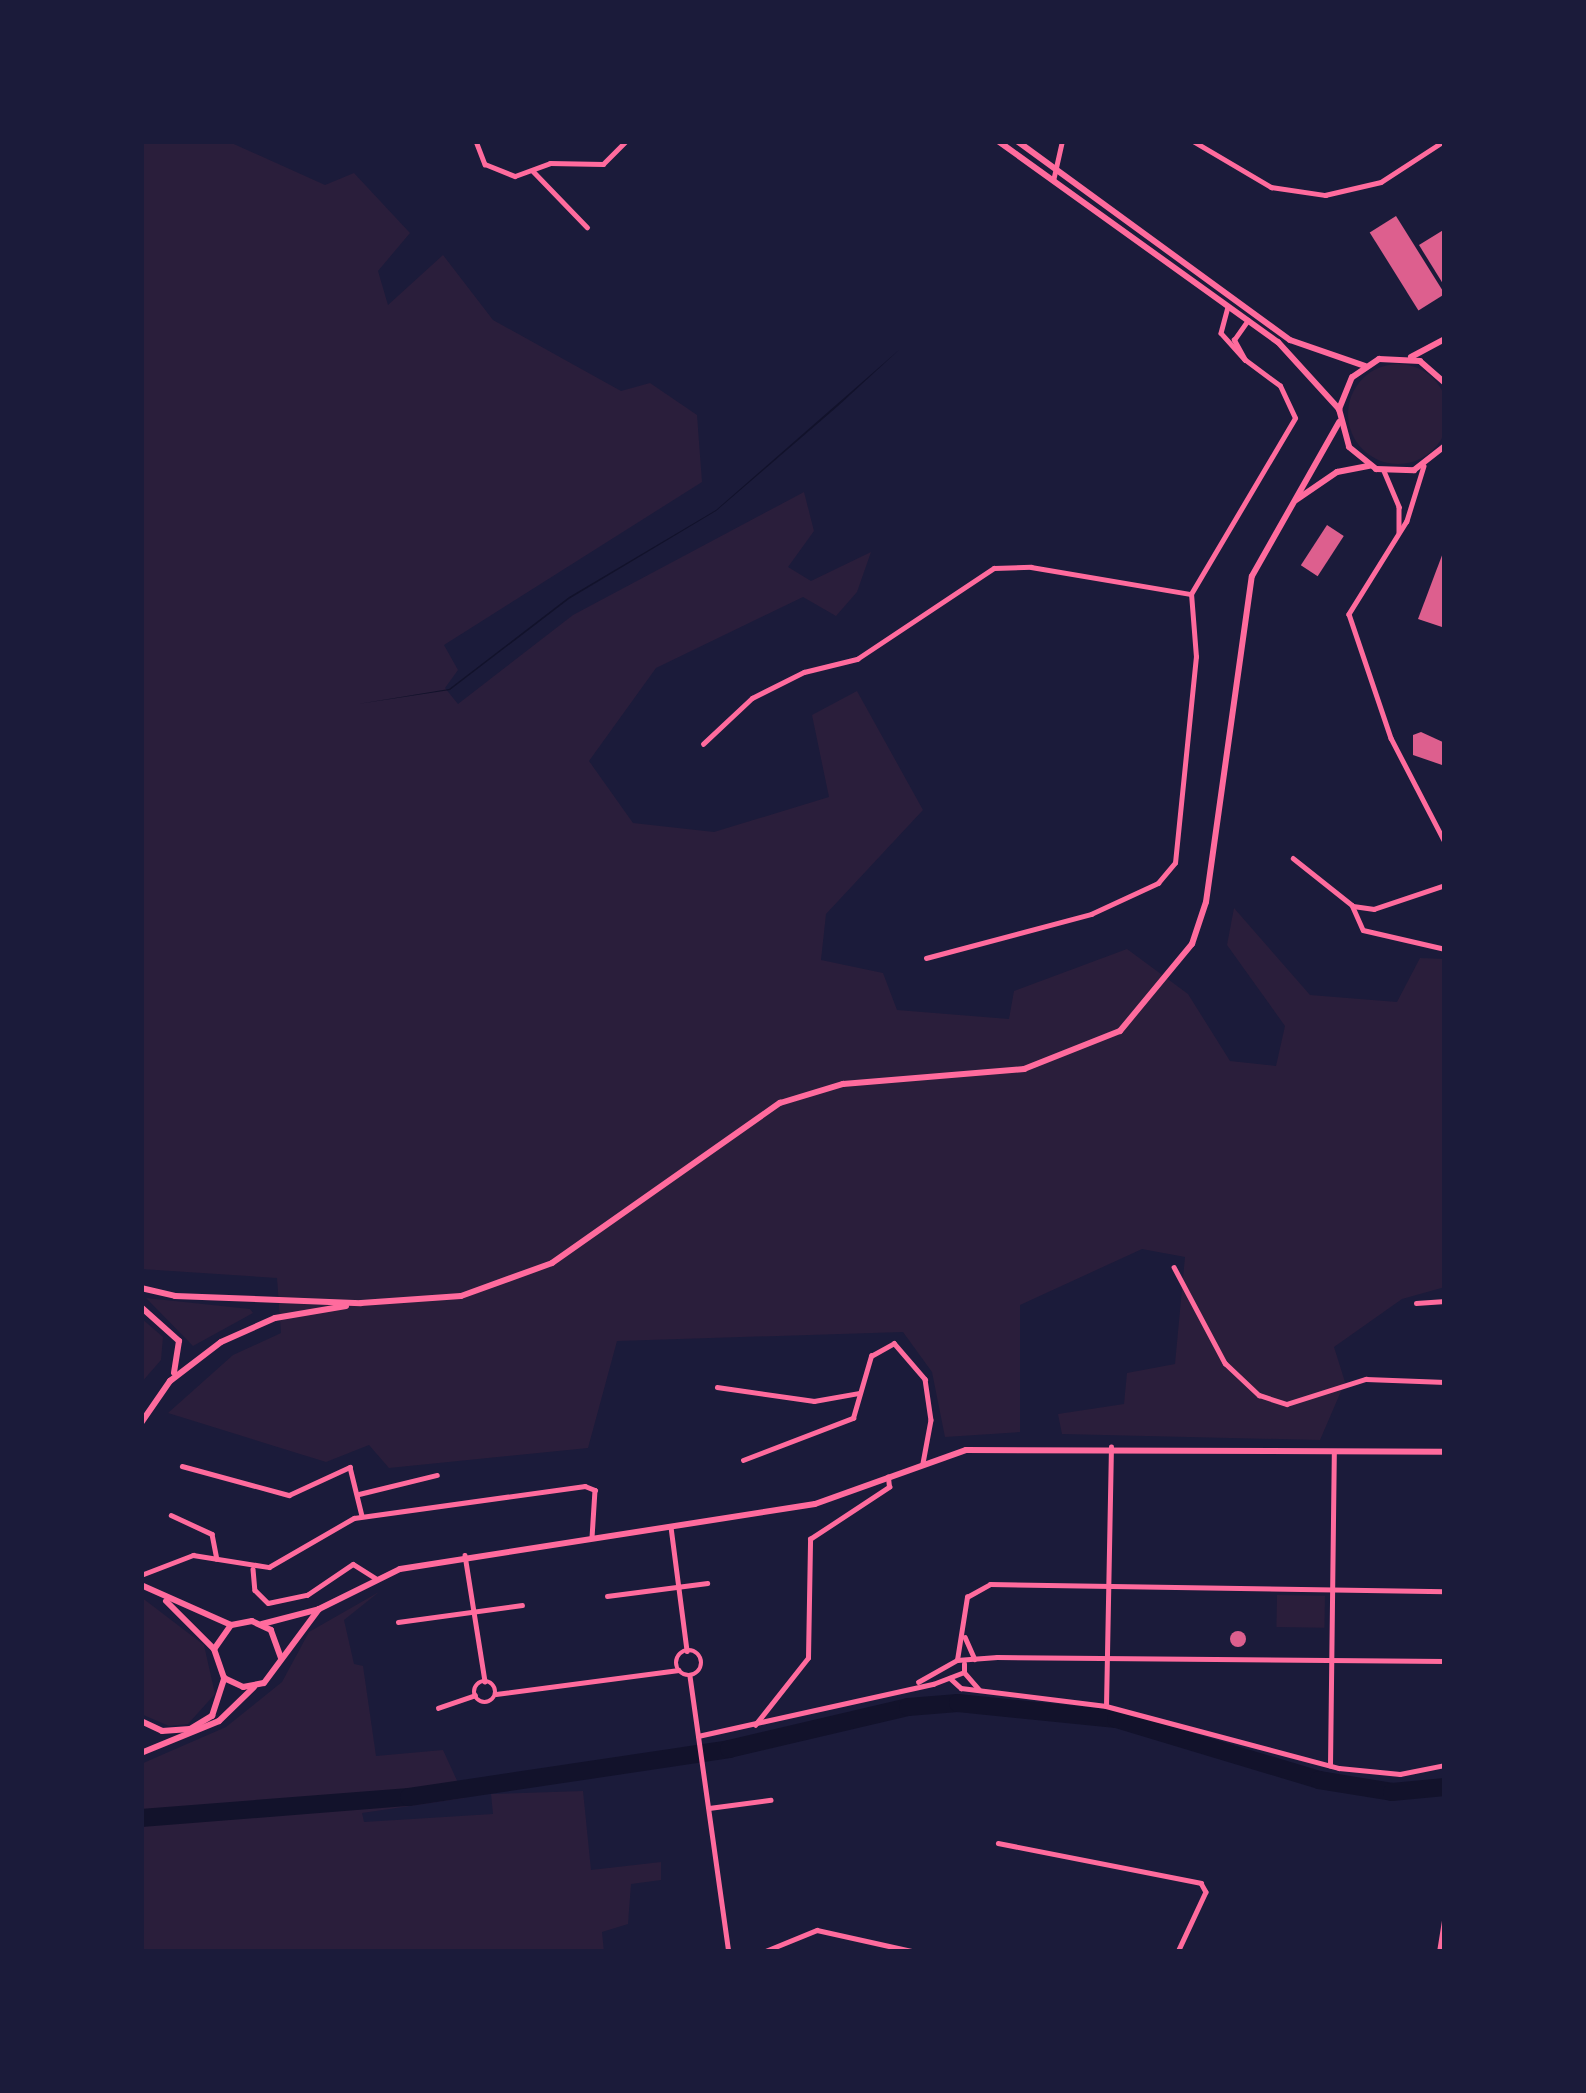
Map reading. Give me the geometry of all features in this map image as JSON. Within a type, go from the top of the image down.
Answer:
[{"type":"main road","points":[[998,141],[1247,321],[1304,366],[1339,409]]},
{"type":"main road","points":[[1017,141],[1290,340],[1365,366],[1408,358],[1445,339]]},
{"type":"main road","points":[[1408,358],[1445,383]]},
{"type":"main road","points":[[1365,366],[1339,409],[1349,448],[1384,471],[1424,466],[1443,451]]},
{"type":"main road","points":[[141,1288],[175,1296],[361,1304],[461,1296],[551,1263],[780,1103],[843,1084],[1024,1069],[1076,1055],[1139,1017],[1192,944],[1206,902],[1244,605],[1265,542],[1339,422]]},
{"type":"main road","points":[[1289,506],[1337,472],[1370,466]]},
{"type":"main road","points":[[170,1381],[250,1327],[361,1304]]},
{"type":"main road","points":[[141,1307],[179,1341],[182,1358],[141,1423]]},
{"type":"main road","points":[[141,1586],[231,1625],[262,1624],[320,1609],[377,1579],[465,1555],[815,1504],[965,1450],[1111,1447],[1445,1452]]},
{"type":"main road","points":[[141,1721],[161,1731],[190,1729],[212,1716],[224,1678],[214,1649],[155,1593]]},
{"type":"main road","points":[[141,1753],[188,1739],[272,1677],[281,1658],[320,1609]]},
{"type":"main road","points":[[262,1624],[281,1658]]},
{"type":"main road","points":[[214,1649],[231,1625]]},
{"type":"main road","points":[[224,1678],[254,1687]]},
{"type":"street","points":[[476,141],[485,164],[515,176],[550,164],[603,164],[626,141]]},
{"type":"street","points":[[1050,178],[1063,141]]},
{"type":"street","points":[[1193,141],[1271,187],[1325,195],[1381,182],[1444,141]]},
{"type":"street","points":[[532,171],[587,226]]},
{"type":"street","points":[[926,958],[1090,914],[1158,883],[1175,863],[1196,657],[1191,594],[1295,418],[1280,386],[1245,360],[1221,333],[1228,307]]},
{"type":"street","points":[[1245,360],[1234,340],[1254,313]]},
{"type":"street","points":[[1424,466],[1399,532],[1349,614],[1391,737],[1445,842]]},
{"type":"street","points":[[1384,471],[1399,507],[1399,532]]},
{"type":"street","points":[[703,744],[752,698],[804,672],[857,659],[994,568],[1191,594]]},
{"type":"street","points":[[1293,858],[1352,905],[1363,930],[1445,950]]},
{"type":"street","points":[[1352,905],[1374,909],[1445,885]]},
{"type":"street","points":[[1174,1267],[1225,1363],[1259,1395],[1287,1404],[1366,1379],[1445,1382]]},
{"type":"street","points":[[1416,1303],[1445,1301]]},
{"type":"street","points":[[743,1460],[853,1418],[859,1393],[882,1345],[909,1353],[925,1379],[931,1420],[922,1462]]},
{"type":"street","points":[[717,1387],[814,1400],[859,1393]]},
{"type":"street","points":[[1106,1706],[1111,1447]]},
{"type":"street","points":[[1330,1766],[1334,1451]]},
{"type":"street","points":[[182,1466],[289,1496],[350,1467],[362,1516]]},
{"type":"street","points":[[359,1494],[437,1475]]},
{"type":"street","points":[[755,1725],[808,1658],[810,1539],[889,1486],[888,1477]]},
{"type":"street","points":[[141,1575],[187,1557],[254,1569],[295,1559],[362,1516],[593,1486],[592,1538]]},
{"type":"street","points":[[171,1515],[212,1534],[217,1559]]},
{"type":"street","points":[[671,1527],[687,1651],[678,1670]]},
{"type":"street","points":[[465,1555],[485,1681],[496,1694]]},
{"type":"street","points":[[254,1569],[254,1590],[268,1603],[307,1595],[353,1564],[377,1579]]},
{"type":"street","points":[[608,1596],[707,1583]]},
{"type":"street","points":[[950,1678],[962,1665],[967,1597],[976,1587],[1108,1584],[1445,1591]]},
{"type":"street","points":[[398,1622],[522,1605]]},
{"type":"street","points":[[964,1635],[976,1659]]},
{"type":"street","points":[[687,1651],[701,1662],[690,1676],[729,1952]]},
{"type":"street","points":[[699,1739],[918,1682],[976,1659],[1445,1661]]},
{"type":"street","points":[[962,1665],[979,1689]]},
{"type":"street","points":[[475,1695],[482,1706],[496,1694],[678,1670],[690,1676]]},
{"type":"street","points":[[918,1682],[950,1678],[979,1689],[1106,1706],[1330,1766],[1400,1774],[1445,1765]]},
{"type":"street","points":[[438,1708],[475,1695],[485,1681]]},
{"type":"street","points":[[709,1808],[770,1800]]},
{"type":"street","points":[[998,1843],[1201,1883],[1206,1892],[1178,1952]]},
{"type":"street","points":[[1439,1952],[1445,1913]]},
{"type":"street","points":[[763,1952],[818,1930],[916,1952]]},
{"type":"street","points":[[934,1952],[956,1952]]},
{"type":"shaded area","points":[[141,141],[227,141],[325,185],[354,173],[410,233],[378,271],[388,305],[443,255],[493,320],[621,391],[650,383],[697,415],[702,482],[444,645],[458,670],[445,688],[458,704],[573,615],[804,492],[814,531],[788,567],[811,581],[871,552],[857,592],[836,616],[803,597],[656,668],[589,761],[633,823],[714,832],[829,797],[812,715],[857,691],[923,810],[826,914],[821,960],[883,973],[897,1010],[1009,1019],[1014,991],[1127,949],[1188,994],[1230,1061],[1276,1066],[1285,1026],[1227,945],[1234,908],[1310,995],[1397,1002],[1420,958],[1445,959],[1445,1287],[1402,1299],[1334,1347],[1345,1382],[1320,1440],[1062,1434],[1058,1414],[1124,1404],[1127,1373],[1175,1364],[1185,1257],[1142,1249],[1020,1305],[1020,1432],[945,1437],[932,1372],[903,1332],[617,1341],[588,1448],[389,1468],[369,1445],[326,1462],[168,1413],[233,1355],[281,1333],[277,1278],[141,1269]]},
{"type":"shaded area","points":[[900,349],[716,511],[569,599],[450,690],[358,704],[449,689],[569,597],[716,510]]},
{"type":"shaded area","points":[[1398,364],[1434,378],[1448,414],[1434,450],[1398,464],[1362,450],[1348,414],[1362,378]]},
{"type":"shaded area","points":[[146,1298],[250,1309],[253,1313],[193,1346]]},
{"type":"shaded area","points":[[141,1318],[163,1337],[161,1360],[141,1383]]},
{"type":"shaded area","points":[[379,1592],[344,1620],[354,1664],[363,1666],[376,1756],[443,1750],[465,1798],[362,1813],[364,1822],[493,1814],[491,1794],[583,1791],[591,1870],[661,1862],[661,1880],[631,1884],[628,1924],[602,1932],[604,1952],[141,1952],[141,1764],[226,1727],[282,1682],[309,1632]]},
{"type":"shaded area","points":[[1277,1595],[1325,1596],[1324,1628],[1276,1627]]},
{"type":"shaded area","points":[[141,1597],[204,1645],[215,1694],[188,1724],[169,1726],[141,1714]]},
{"type":"building","points":[[1396,216],[1445,294],[1418,310],[1370,232]]},
{"type":"building","points":[[1445,229],[1445,287],[1419,245]]},
{"type":"building","points":[[1327,525],[1344,536],[1318,576],[1301,565]]},
{"type":"building","points":[[1445,550],[1445,628],[1418,619]]},
{"type":"building","points":[[1421,732],[1445,743],[1445,766],[1413,755],[1413,735]]},
{"type":"building","points":[[1238,1631],[1246,1639],[1238,1647],[1230,1639]]},
{"type":"waterway","points":[[141,1818],[409,1797],[729,1749],[908,1707],[958,1703],[1116,1719],[1319,1780],[1392,1792],[1445,1787]]}]
